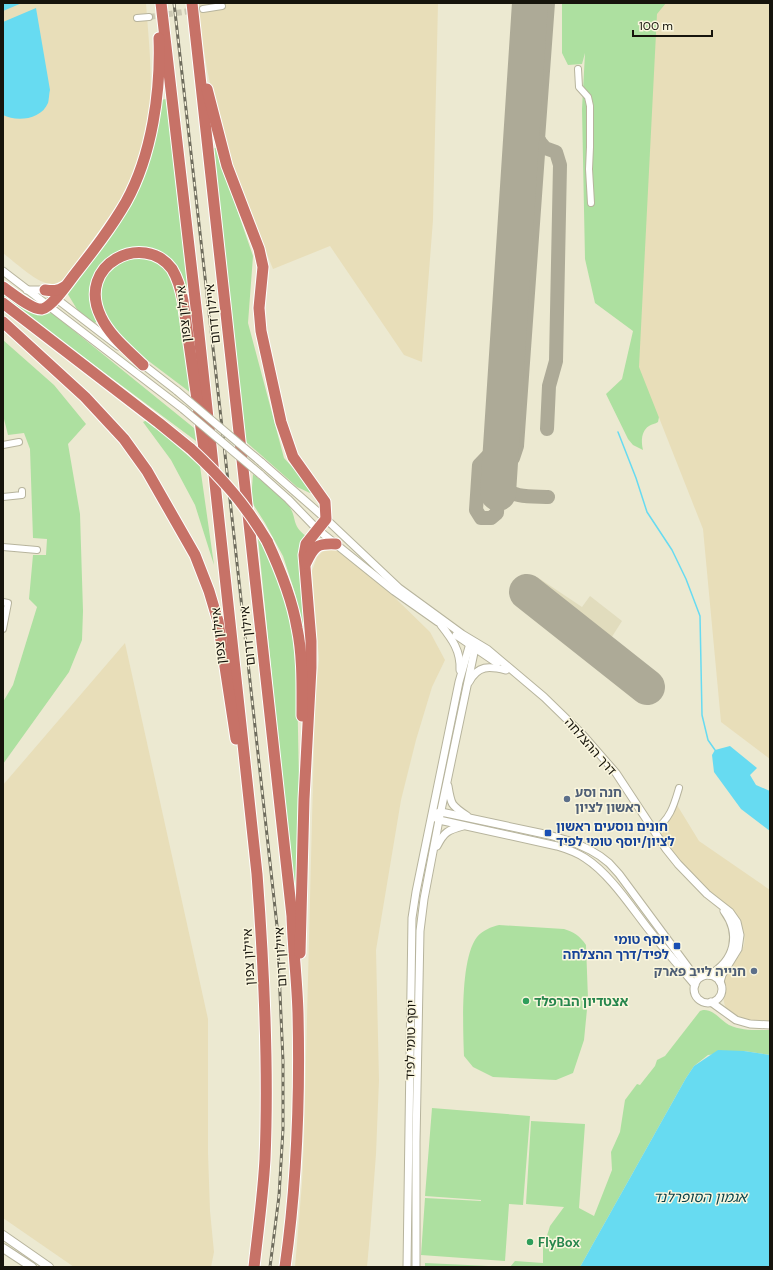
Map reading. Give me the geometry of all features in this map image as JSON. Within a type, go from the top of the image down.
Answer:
[{"type":"highway","points":[[3,287],[34,307],[41,309],[52,302],[111,226],[126,201],[141,167],[149,140],[158,85],[159,43],[157,3]]},
{"type":"highway","name":"איילון צפון","points":[[161,3],[227,592],[257,874],[263,949],[266,1120],[262,1195],[254,1267]]},
{"type":"highway","name":"איילון דרום","points":[[192,3],[292,916],[298,1012],[299,1081],[297,1137],[285,1267]]},
{"type":"highway","points":[[197,44],[222,150],[259,249],[263,267],[259,308],[261,331],[282,427],[293,457],[325,502],[326,519],[306,544],[304,552],[311,654],[304,799],[298,1012]]},
{"type":"highway","points":[[143,365],[104,324],[95,297],[96,282],[101,273],[109,264],[118,258],[138,253],[155,256],[164,261],[176,276],[181,292],[219,561],[227,592]]},
{"type":"highway","points":[[45,290],[53,291],[65,287]]},
{"type":"highway","points":[[3,303],[191,449],[226,483],[250,514],[267,542],[288,593],[298,629],[301,673],[304,799]]},
{"type":"highway","points":[[3,322],[85,397],[124,439],[147,471],[195,555],[209,590],[218,621],[257,874]]},
{"type":"highway","points":[[305,565],[312,550],[323,544],[336,544]]},
{"type":"main road","points":[[3,1235],[49,1267]]},
{"type":"main road","points":[[3,1248],[32,1267]]},
{"type":"street","points":[[203,9],[222,6]]},
{"type":"street","points":[[137,18],[149,17]]},
{"type":"street","points":[[578,69],[579,87],[588,97],[590,106],[589,169],[591,203]]},
{"type":"street","points":[[3,272],[27,290],[52,302]]},
{"type":"street","points":[[27,290],[45,290],[52,302]]},
{"type":"street","name":"דרך ההצלחה","points":[[52,302],[143,365],[177,391],[326,519],[399,588],[506,670],[531,687]]},
{"type":"street","name":"דרך ההצלחה","points":[[52,302],[260,474],[288,499],[317,529],[394,591],[441,625],[473,644],[487,649],[561,713],[616,773],[678,864],[697,884],[735,918],[740,935],[738,949],[722,975],[720,982]]},
{"type":"street","points":[[3,445],[19,442]]},
{"type":"street","points":[[3,497],[22,495],[22,491]]},
{"type":"street","points":[[3,547],[37,550]]},
{"type":"street","points":[[3,629],[5,603]]},
{"type":"street","points":[[441,625],[456,646],[460,665],[459,682]]},
{"type":"street","points":[[459,682],[473,644]]},
{"type":"street","name":"יוסף טומי לפיד","points":[[416,1267],[416,1135],[420,931],[424,899],[466,687],[473,644]]},
{"type":"street","points":[[466,687],[471,677],[480,669],[493,667],[506,670]]},
{"type":"street","name":"יוסף טומי לפיד","points":[[407,1267],[412,918],[431,814],[459,682]]},
{"type":"street","points":[[447,779],[452,805],[470,818]]},
{"type":"street","points":[[654,830],[662,825],[669,815],[680,788]]},
{"type":"street","points":[[431,814],[441,812],[559,837],[582,845],[600,856],[619,874],[690,970],[696,974],[716,977],[720,982],[722,991],[720,995],[721,1002],[729,1016]]},
{"type":"street","points":[[431,814],[439,820],[557,846],[570,850],[586,858],[601,870],[695,985],[698,998],[705,1002],[711,1002],[720,995]]},
{"type":"street","points":[[434,852],[442,836],[447,831],[466,826]]},
{"type":"street","name":"דרך ההצלחה","points":[[706,976],[722,966],[727,960],[733,947],[734,939],[732,926],[727,915],[719,904]]},
{"type":"street","points":[[695,985],[698,980],[706,976]]},
{"type":"street","points":[[711,1002],[729,1016],[741,1022],[770,1025]]},
{"type":"shaded area","points":[[537,577],[582,607],[590,596],[622,621],[606,646],[527,588]]},
{"type":"green space","points":[[562,3],[709,3],[659,417],[658,422],[649,426],[644,431],[642,440],[643,450],[633,445],[628,439],[606,394],[622,379],[633,331],[595,303],[585,259],[582,109],[585,53],[582,64],[568,65],[562,53]]},
{"type":"green space","points":[[166,99],[189,288],[185,287],[171,260],[161,252],[154,250],[126,250],[117,252],[108,258],[98,269],[91,283],[91,305],[98,320],[94,324],[78,311],[66,291],[117,225],[161,100]]},
{"type":"green space","points":[[210,148],[217,148],[253,256],[248,323],[284,458],[316,493],[310,493],[297,487],[244,440]]},
{"type":"green space","points":[[133,257],[154,259],[166,268],[178,293],[191,393],[134,350],[107,321],[98,291],[111,267]]},
{"type":"green space","points":[[3,292],[43,314],[52,313],[194,428],[196,441],[3,297]]},
{"type":"green space","points":[[3,340],[54,385],[86,424],[68,444],[80,514],[83,611],[82,640],[69,672],[3,764],[3,702],[13,685],[37,607],[29,599],[33,555],[46,555],[47,539],[33,538],[30,449],[24,433],[8,435],[3,419]]},
{"type":"green space","points":[[147,420],[200,466],[214,565],[195,505],[171,460],[143,422]]},
{"type":"green space","points":[[253,474],[285,501],[293,513],[298,528],[306,536],[307,628],[303,630],[295,593],[283,556],[251,501]]},
{"type":"green space","points":[[258,538],[277,573],[289,616],[293,641],[297,680],[301,884],[299,929],[286,815]]},
{"type":"green space","name":"אצטדיון הברפלד","points":[[499,925],[564,929],[576,935],[586,945],[588,999],[584,1040],[573,1073],[556,1080],[493,1077],[473,1067],[464,1056],[464,994],[468,961],[477,937],[487,929]]},
{"type":"green space","points":[[700,1011],[710,1011],[729,1025],[739,1028],[749,1030],[770,1030],[770,1055],[744,1051],[708,1055],[694,1066],[580,1267],[510,1267],[515,1261],[543,1263],[543,1248],[550,1226],[564,1207],[526,1204],[531,1121],[585,1124],[579,1208],[594,1216],[612,1170],[611,1152],[620,1132],[625,1100],[637,1084],[640,1085],[655,1066],[657,1060],[665,1056]]},
{"type":"green space","points":[[432,1108],[530,1116],[523,1205],[509,1204],[505,1261],[421,1255],[425,1198],[481,1201],[425,1196]]},
{"type":"green space","points":[[425,1263],[510,1267],[425,1267]]},
{"type":"sand","points":[[3,3],[146,3],[151,85],[149,118],[139,159],[128,185],[107,222],[66,277],[55,284],[41,281],[34,277],[3,253]]},
{"type":"sand","points":[[197,3],[438,3],[433,220],[422,362],[404,355],[330,246],[273,269],[248,209],[221,131],[203,46]]},
{"type":"sand","points":[[666,3],[770,3],[770,759],[721,722],[703,529],[639,367],[657,14]]},
{"type":"sand","points":[[337,548],[391,594],[430,632],[445,660],[432,687],[416,740],[401,800],[376,950],[379,1080],[376,1154],[367,1267],[295,1267],[304,1138],[315,701],[319,659],[312,571],[317,557],[322,552]]},
{"type":"sand","points":[[125,643],[208,1019],[208,1153],[210,1211],[214,1252],[211,1267],[74,1267],[3,1218],[3,785]]},
{"type":"sand","points":[[677,805],[699,841],[770,890],[770,1021],[742,1019],[730,1013],[726,1008],[724,1001],[724,979],[743,949],[743,929],[734,913],[711,893],[684,865],[670,849],[661,835]]},
{"type":"water","points":[[3,3],[22,3],[3,11]]},
{"type":"water","points":[[36,8],[50,90],[48,103],[45,109],[34,116],[21,119],[8,117],[3,115],[3,22]]},
{"type":"water","points":[[730,746],[757,768],[750,775],[756,785],[770,791],[770,831],[741,809],[714,772],[712,755],[715,750]]},
{"type":"water","name":"אגמון הסופרלנד","points":[[718,1050],[744,1051],[770,1055],[770,1267],[580,1267],[686,1078],[694,1066]]},
{"type":"waterway","points":[[618,432],[636,478],[647,512],[672,550],[686,579],[700,616],[702,715],[708,740],[715,750]]},
{"type":"taxiway","points":[[538,139],[548,3]]},
{"type":"taxiway","points":[[521,135],[535,136],[545,148],[556,152],[560,165],[556,361],[549,386],[547,429]]},
{"type":"taxiway","points":[[539,140],[517,446],[513,458],[507,463],[505,481],[509,490],[518,495],[548,497]]},
{"type":"taxiway","points":[[498,493],[497,513],[491,518],[481,518],[476,510],[479,465],[501,442]]},
{"type":"runway","points":[[498,493],[530,3]]},
{"type":"runway","points":[[527,592],[647,687]]},
{"type":"tunnel","points":[[149,17],[203,9]]},
{"type":"railway","points":[[174,3],[277,926],[283,1061],[283,1129],[279,1196],[270,1267]]},
{"type":"place","name":"חנה וסע ראשון לציון","points":[[567,799]]},
{"type":"place","name":"חונים נוסעים ראשון לציון/יוסף טומי לפיד","points":[[548,833]]},
{"type":"place","name":"יוסף טומי לפיד/דרך ההצלחה","points":[[677,946]]},
{"type":"place","name":"חנייה לייב פארק","points":[[754,971]]},
{"type":"place","name":"אצטדיון הברפלד","points":[[526,1001]]},
{"type":"place","name":"FlyBox","points":[[530,1242]]}]
